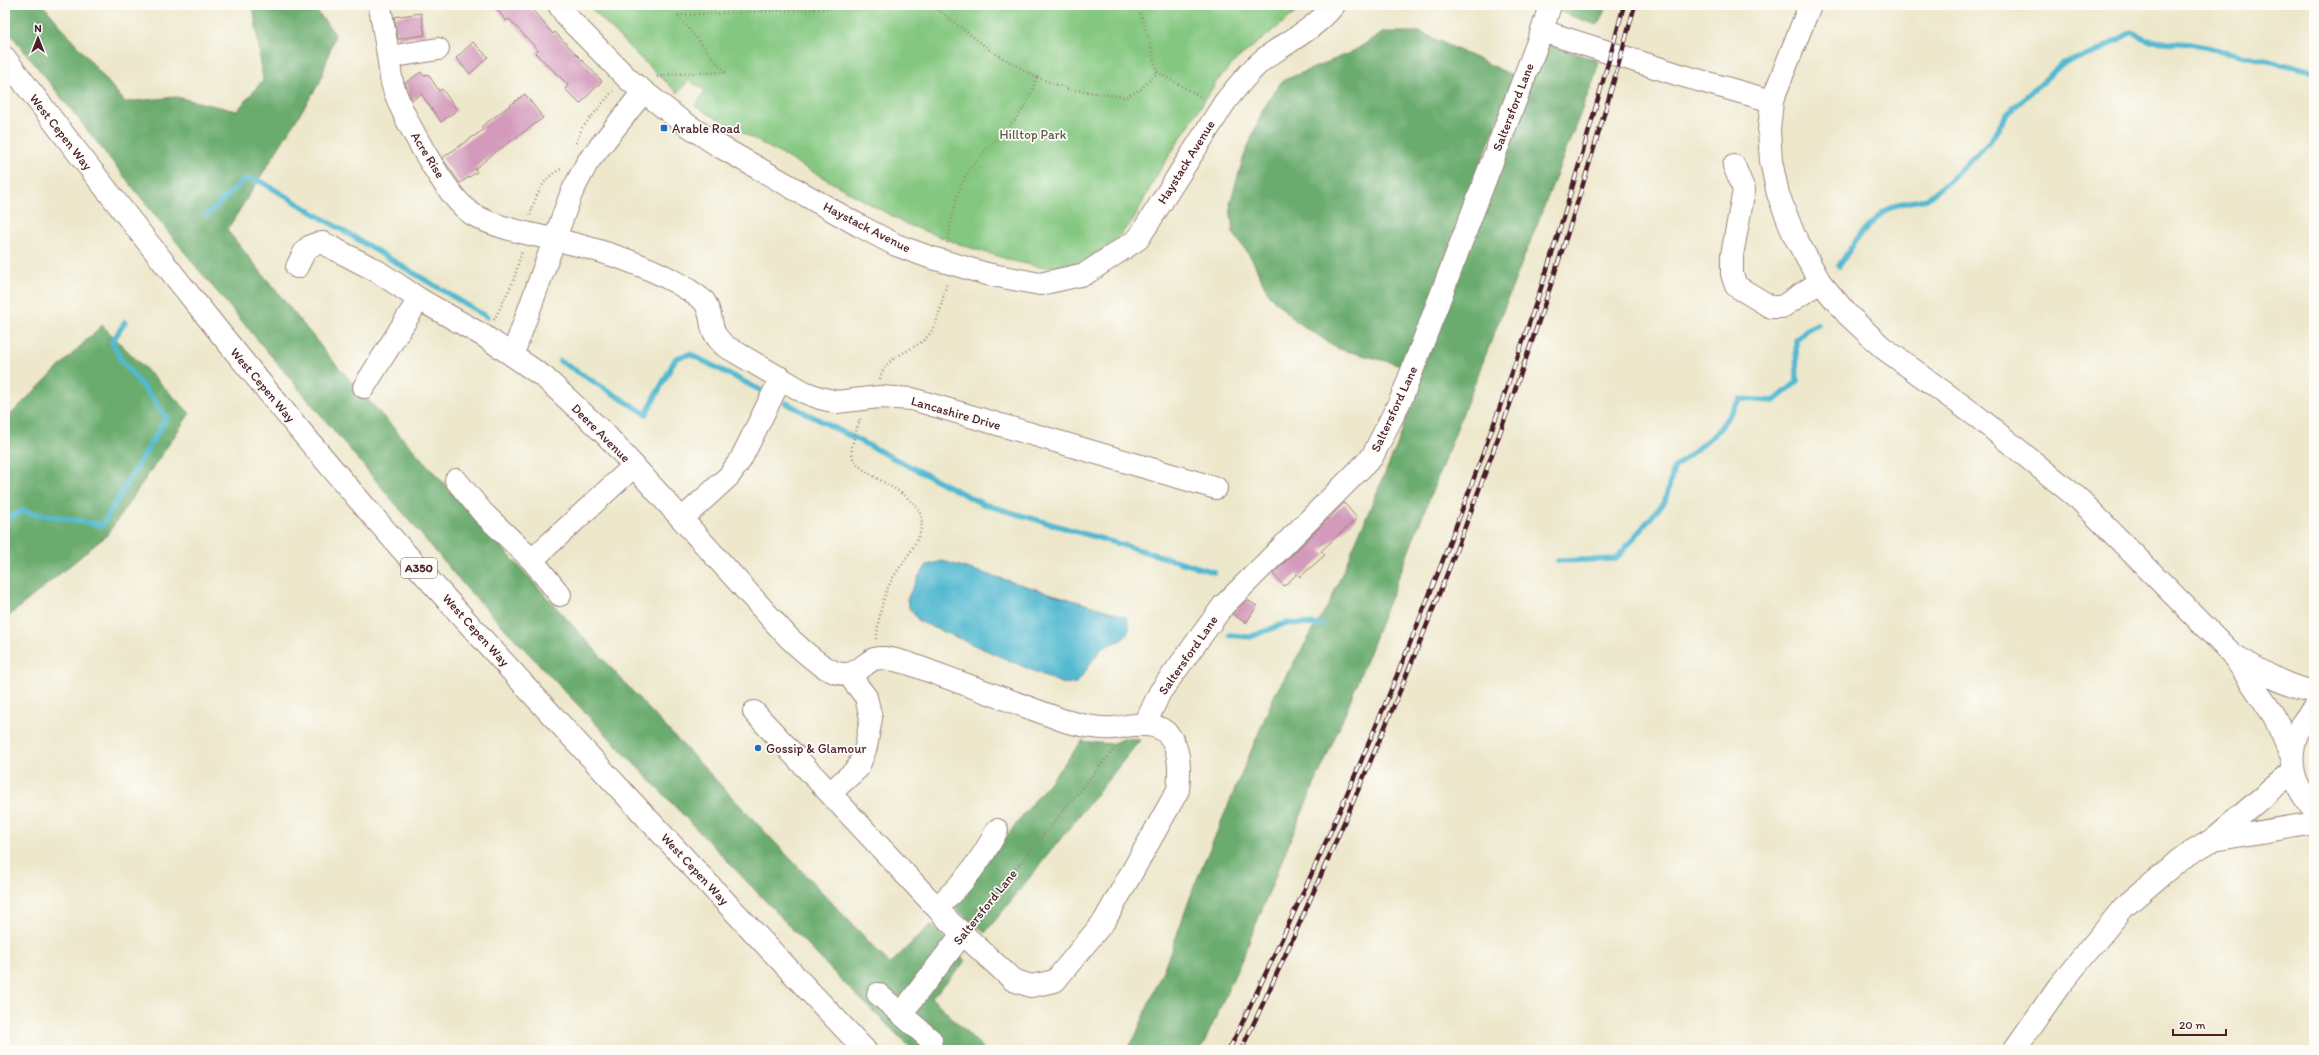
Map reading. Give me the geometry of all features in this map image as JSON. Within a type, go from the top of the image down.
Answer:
[{"type":"main road","name":"Acre Rise","points":[[380,5],[392,85],[422,149],[451,191],[471,214],[488,222],[554,240]]},
{"type":"main road","name":"Haystack Avenue","points":[[559,5],[573,23],[648,85],[680,120],[719,146],[896,245],[987,274],[1040,284],[1085,274],[1138,239],[1223,105],[1241,82],[1264,60],[1324,17],[1334,5]]},
{"type":"main road","name":"Saltersford Lane","points":[[1137,725],[1223,606],[1372,457],[1402,397],[1542,31],[1550,5]]},
{"type":"main road","points":[[1810,5],[1772,101],[1769,130],[1771,161],[1778,194],[1794,235],[1820,282],[1847,314],[1882,347],[1980,418],[2080,500],[2232,654],[2274,716],[2292,764],[2298,786],[2306,800],[2314,809]]},
{"type":"main road","points":[[1542,31],[1680,75],[1772,101]]},
{"type":"main road","points":[[388,57],[438,49]]},
{"type":"main road","name":"West Cepen Way","points":[[5,58],[188,294],[399,545],[622,791],[865,1050]]},
{"type":"main road","points":[[513,354],[571,194],[587,163],[648,85]]},
{"type":"main road","points":[[1734,166],[1744,190],[1732,255],[1732,274],[1736,286],[1771,307],[1782,307],[1820,282]]},
{"type":"main road","name":"Lancashire Drive","points":[[554,240],[617,257],[648,269],[697,296],[708,308],[715,337],[725,346],[804,392],[837,402],[879,397],[912,399],[1216,488]]},
{"type":"main road","name":"Deere Avenue","points":[[297,267],[306,249],[313,243],[323,243],[377,271],[419,299],[513,354],[544,377],[606,435],[788,637],[811,659],[838,674],[848,674]]},
{"type":"main road","points":[[364,387],[419,299]]},
{"type":"main road","points":[[682,519],[729,476],[741,459],[781,378]]},
{"type":"main road","points":[[532,560],[634,466]]},
{"type":"main road","points":[[456,480],[483,512],[532,560],[560,595]]},
{"type":"main road","points":[[2232,654],[2276,678],[2304,690],[2314,691]]},
{"type":"main road","points":[[754,712],[936,907],[963,934],[1013,980],[1027,985],[1039,986],[1055,981],[1076,958],[1105,920],[1178,790],[1180,770],[1178,752],[1170,734],[1160,727],[1137,725],[1113,728],[1088,727],[1065,721],[910,664],[890,659],[874,660],[848,674],[866,697],[871,718],[866,747],[858,768],[830,793]]},
{"type":"main road","points":[[2021,1048],[2059,986],[2124,907],[2179,860],[2212,840],[2292,764],[2295,736],[2304,718],[2314,708]]},
{"type":"main road","points":[[2212,840],[2314,823]]},
{"type":"main road","points":[[936,907],[960,886],[974,869],[997,830]]},
{"type":"main road","name":"Saltersford Lane","points":[[901,1014],[963,934]]},
{"type":"main road","points":[[878,994],[931,1040]]},
{"type":"path","points":[[648,85],[671,74],[725,72],[677,15],[842,8],[840,5]]},
{"type":"path","points":[[932,5],[991,51],[1036,77],[1068,89],[1126,97],[1141,90],[1157,72]]},
{"type":"path","points":[[1137,5],[1148,34],[1157,72]]},
{"type":"path","points":[[1157,72],[1223,105]]},
{"type":"path","points":[[879,397],[880,376],[886,365],[918,345],[931,333],[938,316],[948,262],[955,204],[964,181],[982,153],[1010,127],[1025,106],[1036,77]]},
{"type":"path","points":[[858,427],[852,450],[853,458],[861,466],[906,497],[921,515],[923,528],[890,584],[880,611],[874,660]]},
{"type":"path","name":"Saltersford Lane","points":[[963,934],[1137,725]]},
{"type":"green space","points":[[5,5],[43,5],[125,102],[176,97],[237,111],[263,80],[253,5],[312,5],[335,34],[320,82],[227,230],[332,360],[643,703],[890,964],[931,924],[966,961],[932,998],[985,1050],[913,1050],[841,980],[467,589],[198,269],[5,27]]},
{"type":"green space","name":"Hilltop Park","points":[[588,5],[1288,5],[1299,10],[1237,59],[1217,81],[1155,178],[1133,221],[1114,241],[1088,259],[1062,267],[1040,267],[1013,261],[965,246],[906,224],[695,106],[705,91],[689,80],[678,93],[634,52]]},
{"type":"green space","points":[[1562,5],[1608,5],[1597,25],[1560,12]]},
{"type":"green space","points":[[1384,32],[1420,32],[1514,76],[1405,366],[1339,349],[1294,320],[1269,295],[1252,259],[1233,233],[1230,203],[1243,159],[1263,109],[1282,81],[1352,52]]},
{"type":"green space","points":[[1544,43],[1599,61],[1594,79],[1342,721],[1289,843],[1241,961],[1201,1050],[1127,1050],[1135,1037],[1171,951],[1195,884],[1275,694],[1330,602],[1398,443],[1422,370]]},
{"type":"green space","points":[[102,325],[190,413],[107,535],[5,619],[5,420]]},
{"type":"green space","points":[[1125,738],[1140,740],[985,933],[952,905],[1082,741],[1111,744]]},
{"type":"water","points":[[943,561],[1126,617],[1129,624],[1129,630],[1126,636],[1102,649],[1075,684],[1061,683],[919,621],[909,608],[907,599],[919,576],[927,565]]},
{"type":"building","points":[[494,5],[528,5],[553,34],[555,32],[602,81],[580,104],[565,89],[568,85],[535,53],[538,50],[509,19],[506,21]]},
{"type":"building","points":[[421,13],[425,35],[398,39],[394,17]]},
{"type":"building","points":[[473,42],[488,57],[470,74],[456,58]]},
{"type":"building","points":[[421,72],[424,76],[428,74],[439,91],[442,89],[457,110],[441,122],[421,94],[412,100],[405,83]]},
{"type":"building","points":[[525,94],[543,118],[493,154],[475,169],[477,172],[460,183],[442,158],[483,130],[481,127]]},
{"type":"building","points":[[1344,503],[1357,518],[1321,551],[1325,555],[1300,577],[1297,574],[1284,586],[1273,574]]},
{"type":"building","points":[[1247,600],[1257,606],[1246,623],[1232,614]]},
{"type":"waterway","points":[[1839,266],[1858,237],[1882,213],[1898,204],[1927,199],[1952,178],[1991,140],[2007,114],[2063,63],[2095,53],[2131,32],[2151,41],[2191,44],[2314,71]]},
{"type":"waterway","points":[[207,215],[245,179],[262,182],[487,317]]},
{"type":"waterway","points":[[5,520],[22,511],[102,525],[167,417],[121,360],[112,342],[125,322]]},
{"type":"waterway","points":[[1558,561],[1616,559],[1665,501],[1674,468],[1718,431],[1740,399],[1774,401],[1797,382],[1796,340],[1806,330],[1817,324]]},
{"type":"waterway","points":[[560,361],[646,414],[676,358],[690,354],[760,390]]},
{"type":"waterway","points":[[786,403],[983,504],[1214,572]]},
{"type":"waterway","points":[[1230,635],[1250,637],[1286,623],[1323,625]]},
{"type":"railway","points":[[1229,1050],[1316,865],[1357,770],[1397,675],[1472,484],[1540,291],[1584,148],[1624,5]]},
{"type":"railway","points":[[1241,1050],[1298,928],[1394,707],[1472,509],[1543,309],[1606,107],[1635,5]]},
{"type":"place","name":"Arable Road","points":[[664,128]]},
{"type":"place","name":"Gossip & Glamour","points":[[758,748]]}]
